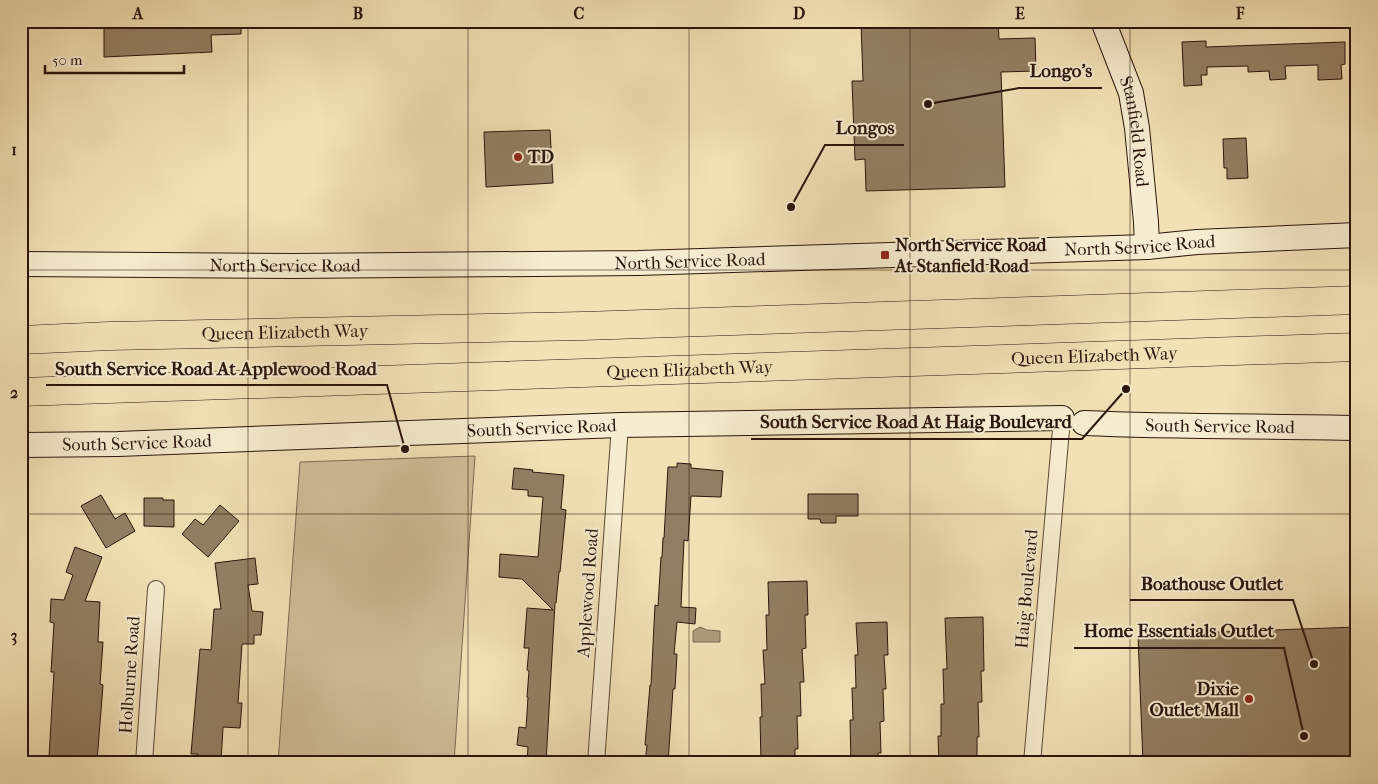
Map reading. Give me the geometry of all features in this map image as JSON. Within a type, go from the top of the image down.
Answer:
[{"type":"highway","name":"Queen Elizabeth Way","points":[[21,340],[593,326],[1357,300]]},
{"type":"highway","name":"Queen Elizabeth Way","points":[[21,392],[1357,347]]},
{"type":"main road","name":"Stanfield Road","points":[[1103,21],[1132,93],[1138,128],[1147,246]]},
{"type":"main road","name":"North Service Road","points":[[21,264],[294,266],[639,263],[1147,246],[1357,235]]},
{"type":"main road","name":"South Service Road","points":[[21,445],[118,444],[620,425],[1073,421],[1159,426],[1252,425],[1357,428]]},
{"type":"street","name":"Haig Boulevard","points":[[1032,763],[1073,421]]},
{"type":"street","name":"Applewood Road","points":[[596,763],[620,425]]},
{"type":"street","name":"Holburne Road","points":[[144,763],[156,590]]},
{"type":"shaded area","points":[[475,456],[454,763],[278,763],[300,462]]},
{"type":"shaded area","points":[[700,627],[707,630],[720,631],[720,642],[693,642],[693,631]]},
{"type":"building","points":[[104,21],[241,21],[241,34],[211,35],[212,52],[104,57]]},
{"type":"building","points":[[998,21],[999,39],[1035,38],[1036,71],[1001,72],[1005,187],[866,191],[865,159],[855,160],[852,81],[863,81],[861,22]]},
{"type":"building","points":[[1206,41],[1206,47],[1345,42],[1345,64],[1341,65],[1342,79],[1318,80],[1318,65],[1285,66],[1286,79],[1270,80],[1269,71],[1248,72],[1248,66],[1207,67],[1207,75],[1201,75],[1202,85],[1184,86],[1182,42]]},
{"type":"building","points":[[550,130],[553,183],[486,187],[484,132]]},
{"type":"building","points":[[1246,138],[1248,178],[1227,179],[1227,168],[1224,168],[1223,139]]},
{"type":"building","points":[[677,463],[691,464],[691,468],[723,471],[721,497],[691,496],[688,541],[684,540],[681,607],[696,608],[695,624],[677,622],[674,654],[677,654],[675,689],[673,689],[668,763],[645,763],[655,605],[658,606],[668,467],[677,467]]},
{"type":"building","points":[[514,468],[564,475],[561,509],[566,510],[555,603],[546,763],[527,763],[528,747],[517,745],[519,727],[526,728],[529,648],[524,648],[527,608],[553,610],[522,579],[499,577],[500,554],[538,557],[543,497],[528,496],[528,490],[512,489]]},
{"type":"building","points":[[808,494],[858,494],[858,516],[836,516],[836,523],[821,523],[820,519],[808,519]]},
{"type":"building","points":[[101,495],[115,519],[125,513],[135,531],[106,548],[81,506]]},
{"type":"building","points":[[144,498],[174,500],[174,527],[144,526]]},
{"type":"building","points":[[220,505],[239,521],[208,557],[182,534],[195,519],[203,525]]},
{"type":"building","points":[[75,547],[102,557],[85,601],[100,602],[98,642],[103,642],[100,684],[103,685],[97,761],[49,757],[54,672],[51,672],[54,623],[50,622],[51,599],[64,600],[73,575],[66,572]]},
{"type":"building","points":[[255,558],[258,584],[248,585],[252,611],[263,612],[261,635],[254,635],[254,644],[242,644],[238,703],[242,703],[240,728],[223,727],[221,763],[197,763],[198,754],[191,754],[200,649],[211,650],[214,609],[221,609],[215,563]]},
{"type":"building","points":[[807,581],[808,615],[805,615],[806,648],[802,649],[804,682],[800,682],[801,716],[797,716],[798,749],[795,749],[795,763],[761,763],[761,684],[765,684],[763,650],[767,650],[766,615],[769,615],[768,582]]},
{"type":"building","points":[[983,617],[984,671],[981,671],[982,702],[978,702],[979,737],[977,737],[977,763],[939,763],[938,736],[941,736],[941,704],[944,704],[943,669],[947,669],[945,618]]},
{"type":"building","points":[[887,622],[888,655],[884,655],[886,689],[883,689],[884,721],[880,722],[881,753],[878,753],[878,763],[851,763],[850,720],[853,720],[852,688],[856,688],[855,655],[858,655],[856,623]]},
{"type":"building","name":"Dixie Outlet Mall","points":[[1357,627],[1357,763],[1143,763],[1138,635]]},
{"type":"place","name":"Longo's","points":[[928,104]]},
{"type":"place","name":"TD","points":[[518,157]]},
{"type":"place","name":"Longos","points":[[791,207]]},
{"type":"place","name":"North Service Road At Stanfield Road","points":[[885,255]]},
{"type":"place","name":"South Service Road At Haig Boulevard","points":[[1126,389]]},
{"type":"place","name":"South Service Road At Applewood Road","points":[[405,449]]},
{"type":"place","name":"Boathouse Outlet","points":[[1314,664]]},
{"type":"place","name":"Dixie Outlet Mall","points":[[1249,699]]},
{"type":"place","name":"Home Essentials Outlet","points":[[1304,736]]}]
